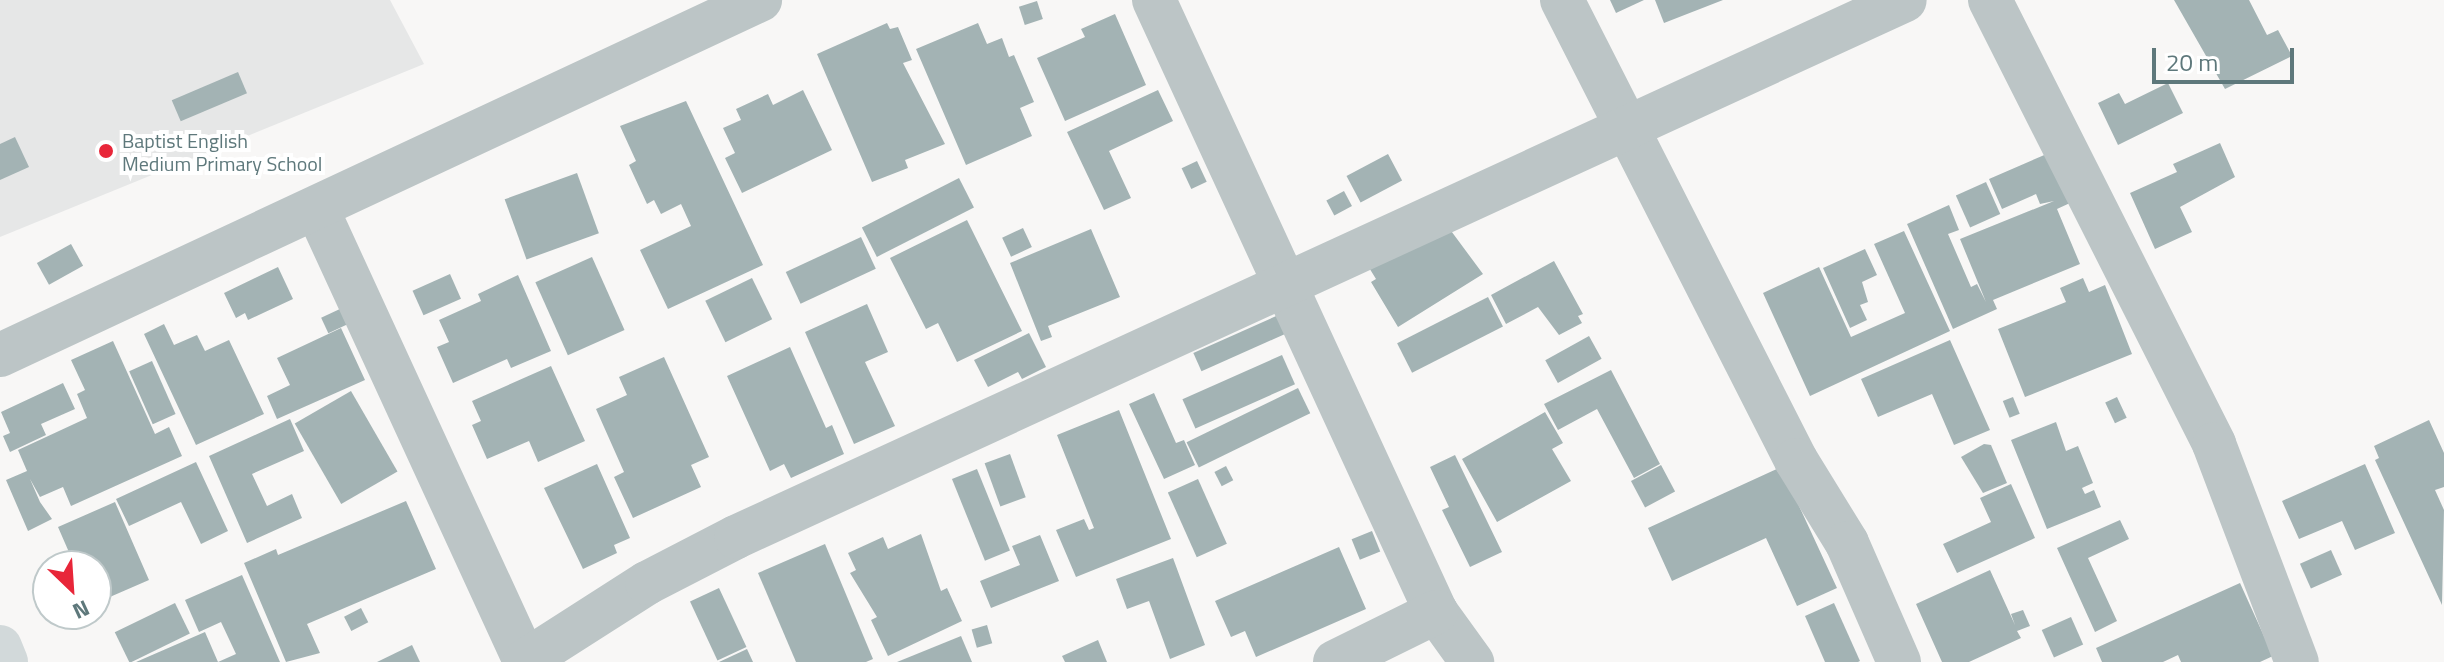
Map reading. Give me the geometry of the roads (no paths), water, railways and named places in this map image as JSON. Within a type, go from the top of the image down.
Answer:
[{"type":"street","points":[[0,355],[760,0]]},
{"type":"street","points":[[1154,0],[1288,285],[1436,612],[1472,662]]},
{"type":"street","points":[[1562,0],[1796,460],[1847,543],[1899,662]]},
{"type":"street","points":[[317,209],[525,662],[647,583],[736,537],[1905,0]]},
{"type":"street","points":[[1990,0],[2214,444],[2297,662]]},
{"type":"street","points":[[1335,662],[1436,612]]},
{"type":"street","points":[[0,647],[6,662]]},
{"type":"place","name":"Baptist English Medium Primary School","points":[[106,151]]}]
